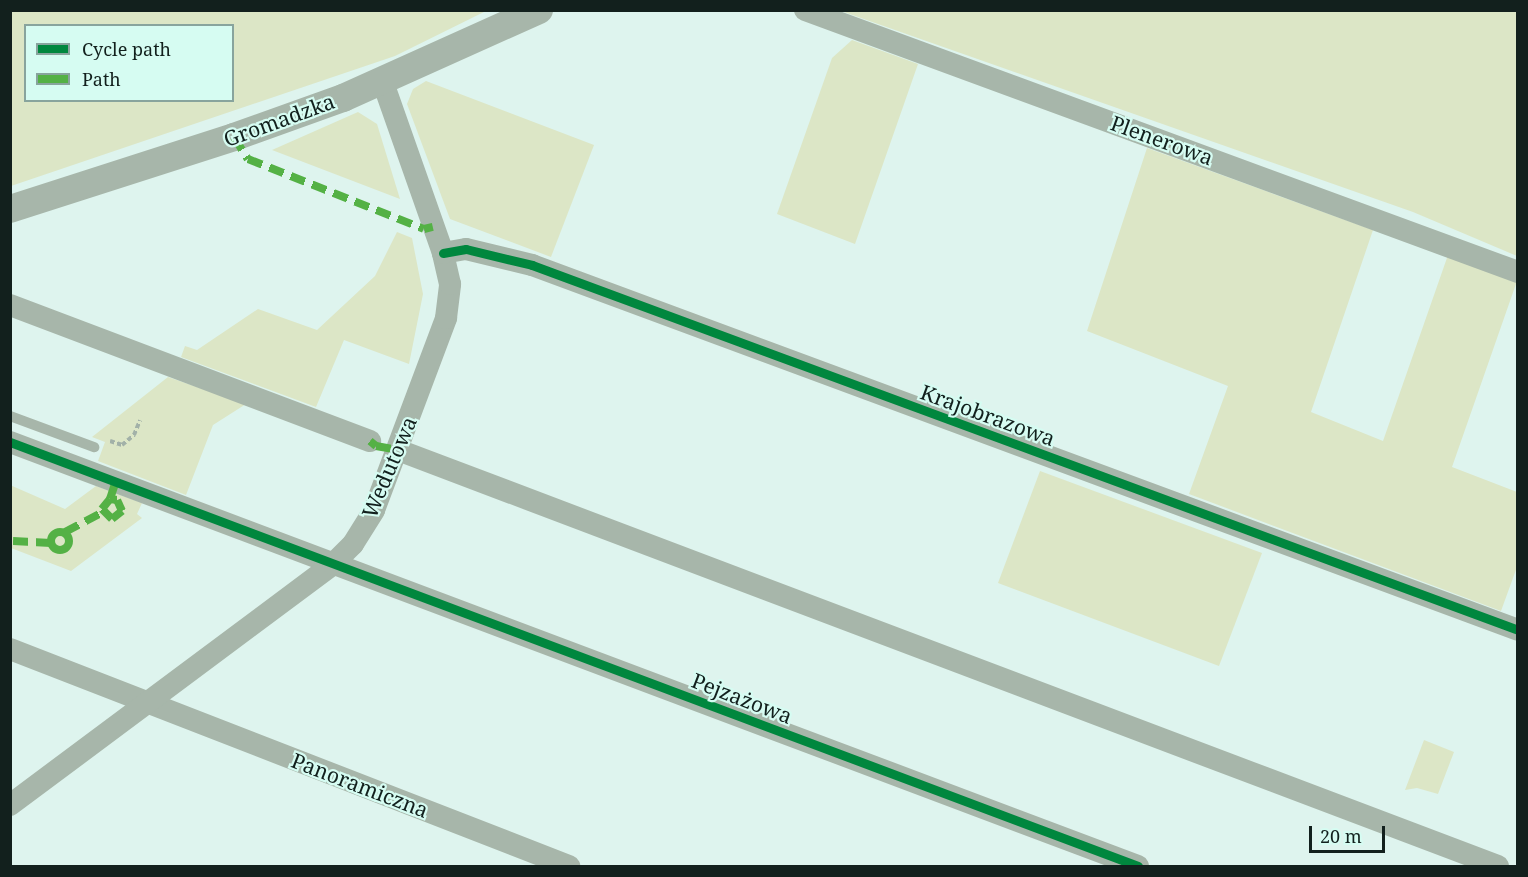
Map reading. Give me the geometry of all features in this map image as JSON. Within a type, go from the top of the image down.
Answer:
[{"type":"street","name":"Gromadzka","points":[[10,209],[234,137],[382,80],[539,10]]},
{"type":"street","name":"Plenerowa","points":[[805,10],[1518,272]]},
{"type":"street","name":"Wedutowa","points":[[10,805],[151,704],[333,564],[353,544],[374,510],[398,450],[449,304],[450,284],[443,253],[382,80]]},
{"type":"street","name":"Krajobrazowa","points":[[443,253],[466,249],[531,265],[1518,630]]},
{"type":"street","points":[[10,305],[370,441]]},
{"type":"street","name":"Pejzażowa","points":[[10,442],[1138,867]]},
{"type":"street","points":[[398,450],[1498,867]]},
{"type":"street","name":"Panoramiczna","points":[[10,649],[569,867]]},
{"type":"lane","points":[[10,416],[94,447]]},
{"type":"path","points":[[94,447],[98,436],[122,445],[134,435],[140,420]]},
{"type":"green space","points":[[11,10],[486,10],[395,56],[11,186]]},
{"type":"green space","points":[[841,11],[1517,11],[1517,256],[1413,212]]},
{"type":"green space","points":[[852,40],[918,64],[855,244],[777,214],[832,58]]},
{"type":"green space","points":[[426,81],[594,145],[551,257],[450,219],[407,104],[413,89]]},
{"type":"green space","points":[[358,112],[377,124],[400,199],[272,150]]},
{"type":"green space","points":[[1147,148],[1373,230],[1311,412],[1383,441],[1448,255],[1517,281],[1452,467],[1517,492],[1517,567],[1501,611],[1189,494],[1228,386],[1087,331]]},
{"type":"green space","points":[[397,232],[412,238],[423,294],[409,364],[344,340],[316,407],[181,357],[185,346],[197,350],[258,309],[317,330],[375,276]]},
{"type":"green space","points":[[168,377],[246,404],[213,425],[186,495],[98,461],[105,442],[92,437]]},
{"type":"green space","points":[[1040,471],[1262,553],[1219,666],[998,583]]},
{"type":"green space","points":[[10,485],[65,509],[96,486],[142,503],[137,514],[142,518],[71,571],[11,548]]},
{"type":"green space","points":[[1424,740],[1454,752],[1438,794],[1417,788],[1405,790]]},
{"type":"marked path","points":[[234,137],[248,159],[424,229],[433,227]]},
{"type":"marked path","points":[[370,441],[376,446],[398,450]]},
{"type":"marked path","points":[[110,499],[102,509],[112,519],[122,511],[117,500],[110,499],[116,481]]},
{"type":"marked path","points":[[65,532],[103,512]]},
{"type":"marked path","points":[[56,532],[64,532],[69,537],[69,541],[67,548],[56,550],[51,545],[51,537],[56,532]]},
{"type":"marked path","points":[[13,541],[51,543]]},
{"type":"cycle path","points":[[443,253],[466,249],[532,265],[1518,630]]},
{"type":"cycle path","points":[[10,442],[1138,866]]}]
